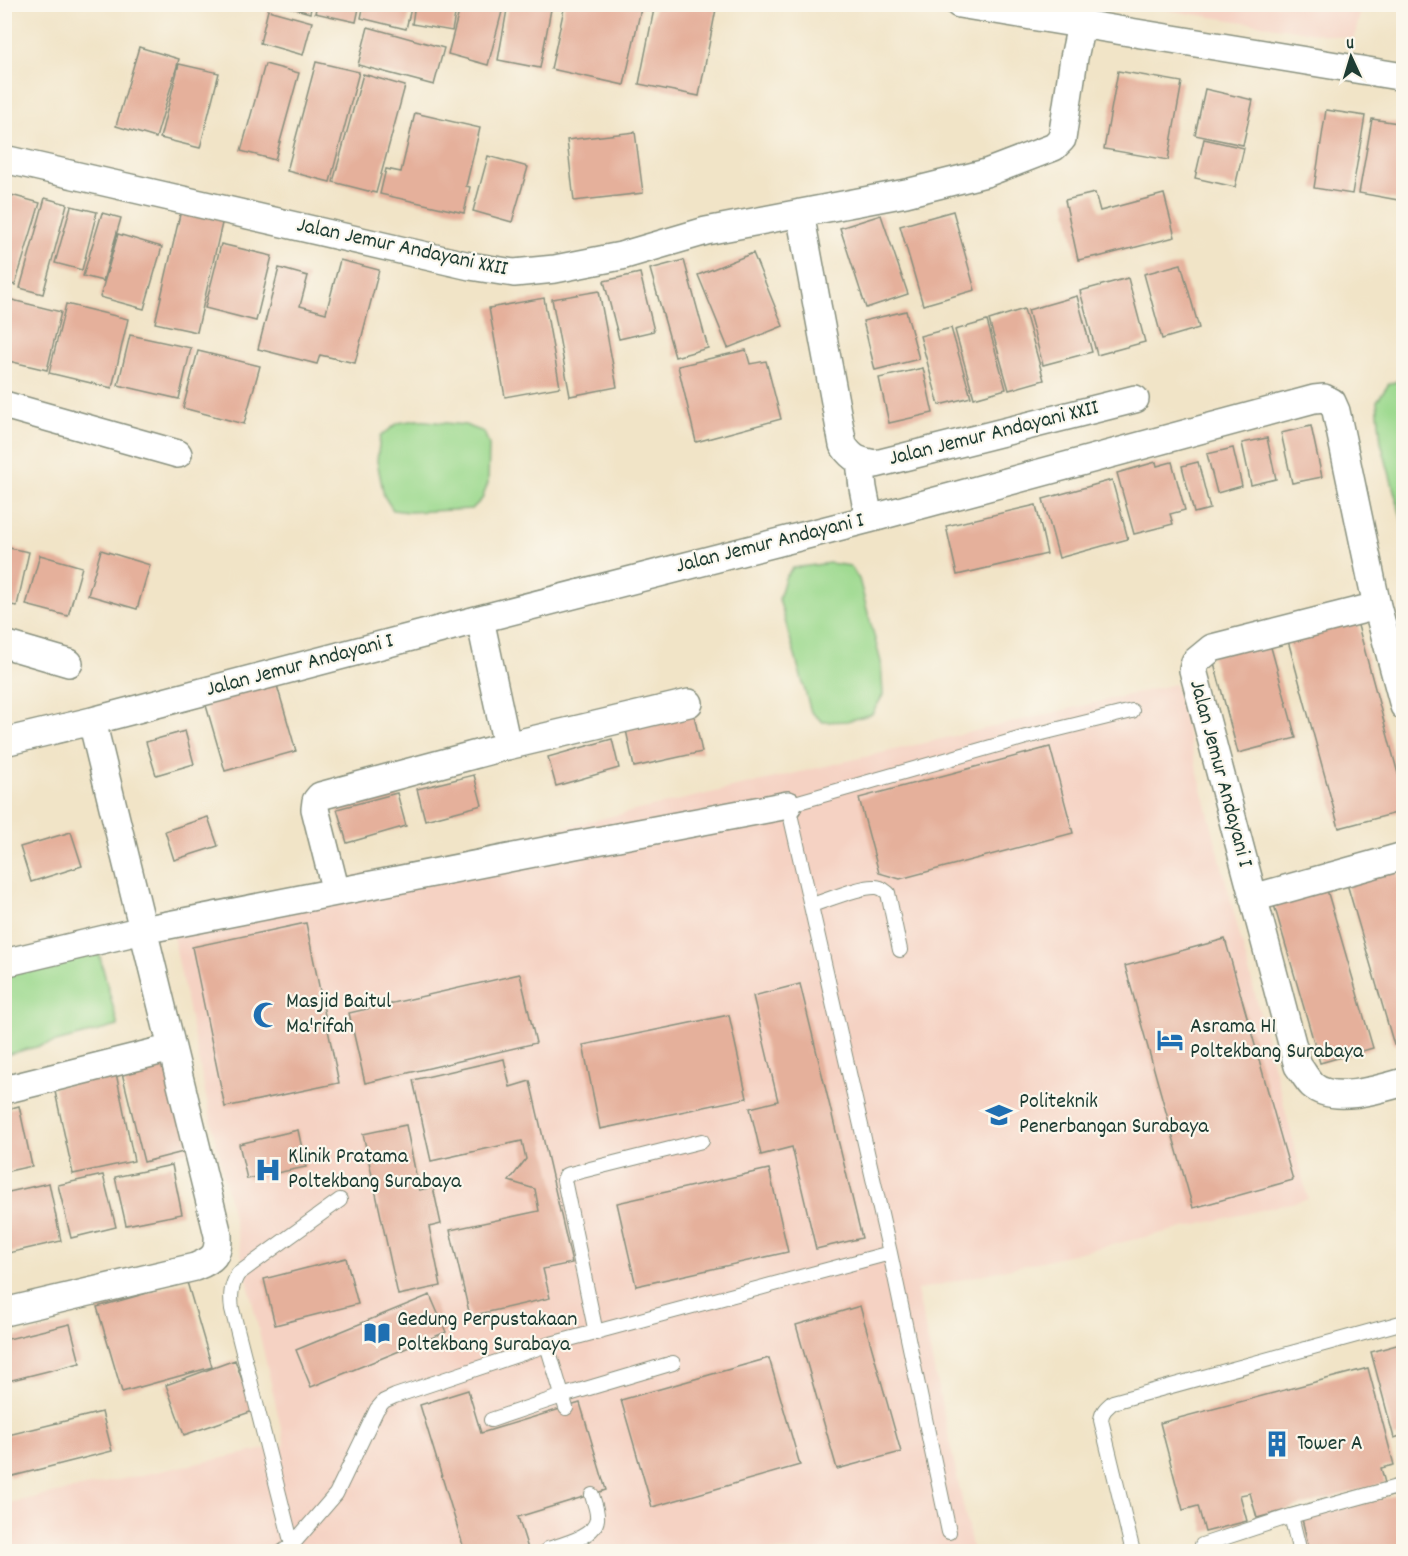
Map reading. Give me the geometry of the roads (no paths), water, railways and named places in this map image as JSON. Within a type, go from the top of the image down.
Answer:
[{"type":"street","points":[[959,4],[1404,77]]},
{"type":"street","name":"Jalan Jemur Andayani XXII","points":[[4,159],[471,266],[514,273],[555,269],[621,256],[706,231],[906,193],[986,172],[1054,147],[1062,139],[1081,25]]},
{"type":"street","name":"Jalan Jemur Andayani XXII","points":[[800,213],[843,446],[850,455],[860,461],[876,464],[1135,399]]},
{"type":"street","name":"Jalan Jemur Andayani I","points":[[4,742],[92,722],[1324,398],[1332,402],[1336,411],[1377,606],[1404,706]]},
{"type":"street","points":[[4,405],[178,454]]},
{"type":"street","points":[[860,461],[869,519]]},
{"type":"street","name":"Jalan Jemur Andayani I","points":[[1377,606],[1212,648],[1201,655],[1195,662],[1193,670],[1298,1066],[1313,1087],[1332,1094],[1359,1094],[1404,1082]]},
{"type":"street","points":[[480,619],[507,746]]},
{"type":"street","points":[[4,644],[69,663]]},
{"type":"street","points":[[336,892],[315,809],[316,801],[320,796],[507,746],[689,704]]},
{"type":"street","points":[[4,1312],[195,1268],[207,1263],[215,1255],[219,1246],[92,722]]},
{"type":"street","points":[[4,963],[143,930],[788,805]]},
{"type":"street","name":"Jalan Jemur Andayani I","points":[[1253,898],[1404,856]]},
{"type":"street","points":[[4,1089],[172,1048]]},
{"type":"lane","points":[[949,1532],[890,1253],[788,805],[1026,737],[1132,711]]},
{"type":"lane","points":[[812,905],[864,888],[875,887],[884,890],[888,893],[900,950]]},
{"type":"lane","points":[[596,1333],[564,1177],[702,1141]]},
{"type":"lane","points":[[287,1548],[232,1309],[231,1285],[238,1274],[340,1200]]},
{"type":"lane","points":[[287,1548],[336,1494],[377,1409],[384,1401],[394,1396],[547,1346],[890,1253]]},
{"type":"lane","points":[[1133,1551],[1101,1420],[1105,1408],[1113,1402],[1404,1322]]},
{"type":"lane","points":[[547,1346],[564,1402]]},
{"type":"lane","points":[[491,1420],[564,1402],[673,1363]]},
{"type":"lane","points":[[1202,1545],[1291,1516],[1404,1485]]},
{"type":"lane","points":[[548,1549],[576,1546],[593,1530],[596,1526],[597,1514],[592,1495]]},
{"type":"lane","points":[[1291,1516],[1300,1551]]},
{"type":"place","name":"Masjid Baitul Ma'rifah","points":[[266,1015]]},
{"type":"place","name":"Asrama H1 Poltekbang Surabaya","points":[[1170,1040]]},
{"type":"place","name":"Politeknik Penerbangan Surabaya","points":[[999,1115]]},
{"type":"place","name":"Klinik Pratama Poltekbang Surabaya","points":[[268,1170]]},
{"type":"place","name":"Gedung Perpustakaan Poltekbang Surabaya","points":[[377,1333]]},
{"type":"place","name":"Tower A","points":[[1277,1444]]}]
